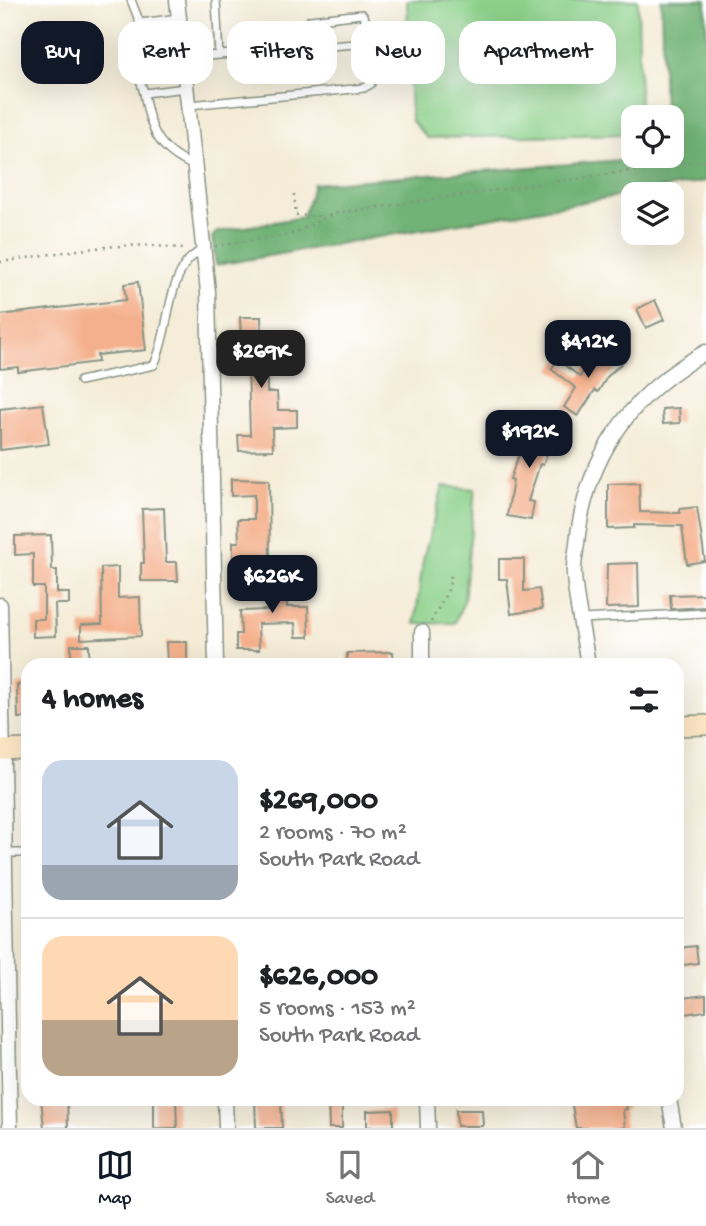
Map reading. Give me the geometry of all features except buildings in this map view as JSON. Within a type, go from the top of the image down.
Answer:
[{"type":"street","points":[[177,0],[179,21]]},
{"type":"street","points":[[186,84],[208,292],[216,658]]},
{"type":"street","points":[[588,658],[574,574],[578,528],[586,489],[604,448],[636,405],[677,369],[706,352]]},
{"type":"street","points":[[0,604],[10,1128]]},
{"type":"street","points":[[422,632],[422,658]]},
{"type":"street","points":[[684,726],[706,725]]},
{"type":"street","points":[[2,750],[21,749]]},
{"type":"street","points":[[225,1106],[226,1128]]},
{"type":"street","points":[[428,1106],[428,1128]]},
{"type":"street","points":[[670,1106],[674,1128]]},
{"type":"lane","points":[[131,0],[139,21]]},
{"type":"lane","points":[[216,0],[219,55]]},
{"type":"lane","points":[[310,20],[362,14],[366,21]]},
{"type":"lane","points":[[156,21],[179,18]]},
{"type":"lane","points":[[213,56],[351,44]]},
{"type":"lane","points":[[141,84],[149,122],[163,145],[177,159],[195,166]]},
{"type":"lane","points":[[188,105],[364,88],[371,84]]},
{"type":"lane","points":[[144,93],[186,88]]},
{"type":"lane","points":[[80,380],[154,365],[162,349],[177,280],[187,261],[203,248]]},
{"type":"lane","points":[[581,619],[706,613]]},
{"type":"lane","points":[[3,853],[21,853]]},
{"type":"path","points":[[0,262],[128,244],[203,248],[289,234],[337,212],[706,160]]},
{"type":"path","points":[[294,194],[296,215],[323,217]]},
{"type":"path","points":[[422,632],[428,627],[449,588],[451,574]]},
{"type":"green space","points":[[407,0],[638,0],[640,105],[621,105],[621,134],[427,138],[411,120],[410,84],[445,84],[445,21],[408,21]]},
{"type":"green space","points":[[661,0],[706,0],[706,181],[684,185],[684,182],[621,182],[621,196],[216,265],[212,237],[217,232],[303,217],[313,184],[621,160],[621,168],[684,168],[684,105],[664,105]]},
{"type":"green space","points":[[443,486],[475,489],[464,601],[455,623],[415,624],[423,560]]}]
